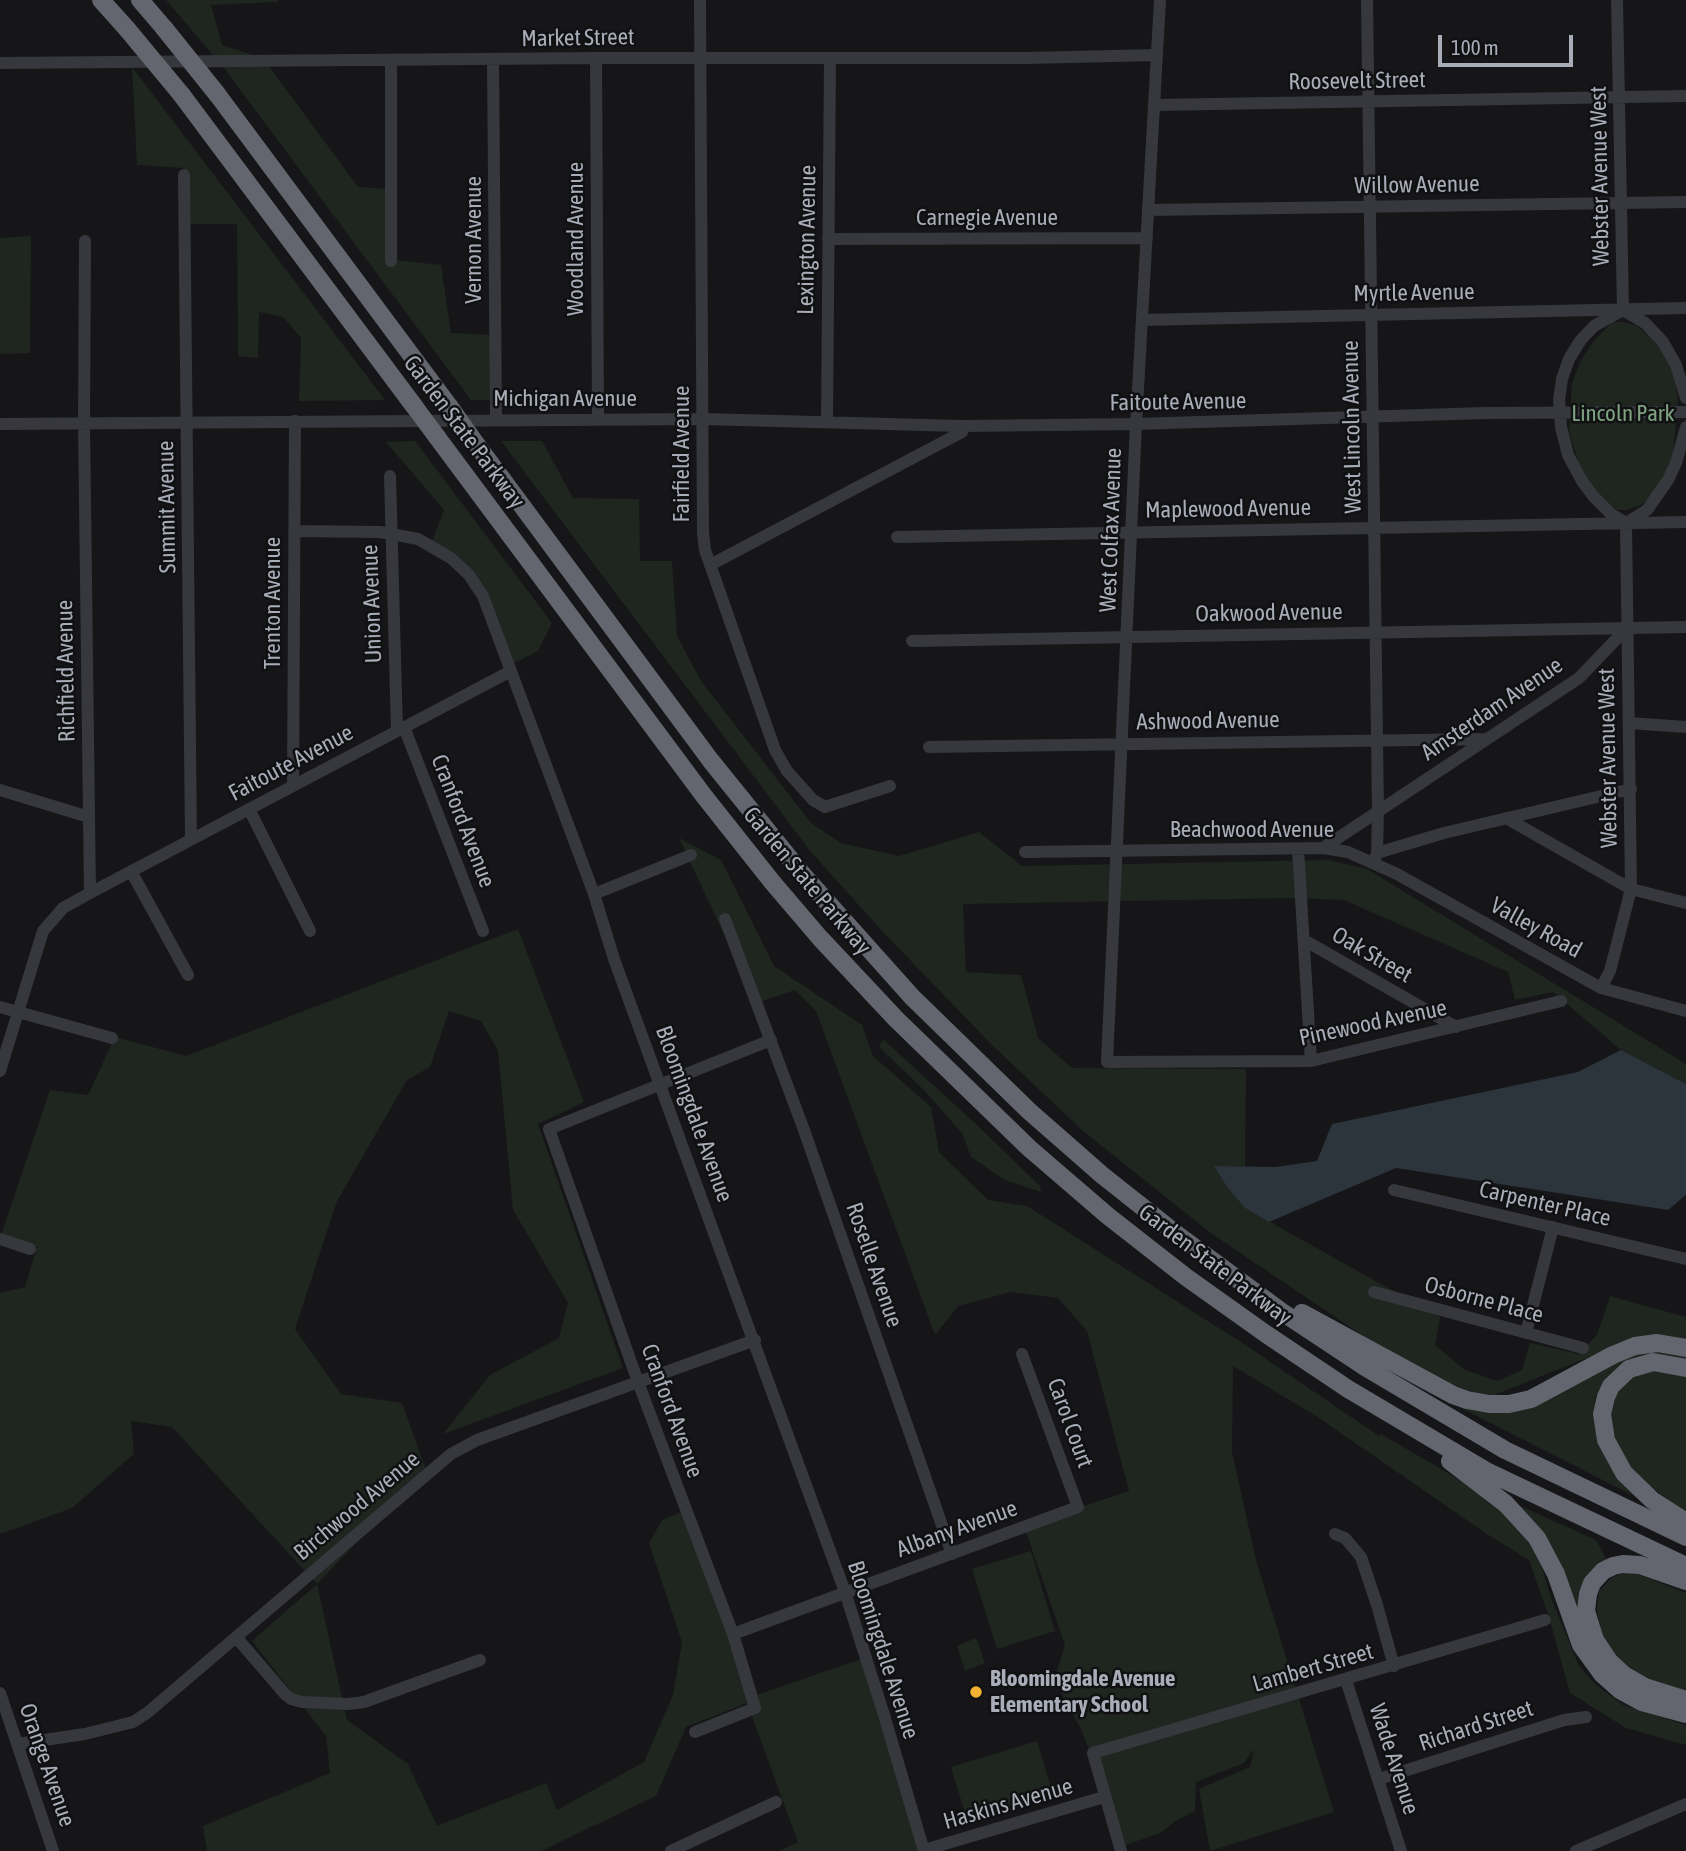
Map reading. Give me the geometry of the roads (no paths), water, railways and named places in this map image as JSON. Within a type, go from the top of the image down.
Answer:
[{"type":"highway","name":"Garden State Parkway","points":[[102,0],[181,94],[742,845],[820,938],[896,1020],[1011,1131],[1108,1216],[1239,1315],[1376,1407],[1488,1472],[1686,1566]]},
{"type":"highway","name":"Garden State Parkway","points":[[140,0],[217,94],[732,787],[868,950],[958,1044],[1053,1132],[1153,1217],[1229,1274],[1346,1354],[1449,1418],[1544,1470],[1686,1537]]},
{"type":"highway","points":[[1229,1274],[1453,1395],[1474,1402],[1509,1404],[1531,1399],[1635,1346],[1657,1343],[1686,1348]]},
{"type":"highway","points":[[1686,1368],[1654,1362],[1629,1369],[1608,1391],[1602,1414],[1608,1447],[1624,1473],[1652,1500],[1686,1522]]},
{"type":"highway","points":[[1376,1407],[1498,1497],[1523,1521],[1548,1557],[1581,1645],[1602,1674],[1620,1690],[1642,1702],[1686,1714]]},
{"type":"highway","points":[[1686,1581],[1640,1565],[1613,1566],[1603,1571],[1592,1583],[1586,1611],[1589,1628],[1595,1640],[1619,1671],[1640,1685],[1686,1700]]},
{"type":"street","name":"Fairfield Avenue","points":[[700,0],[705,550],[775,750],[787,771],[813,800],[825,807],[890,786]]},
{"type":"street","name":"West Colfax Avenue","points":[[1107,1062],[1136,424],[1160,0]]},
{"type":"street","name":"West Lincoln Avenue","points":[[1367,0],[1378,810],[1375,857]]},
{"type":"street","name":"Webster Avenue West","points":[[1617,0],[1623,310]]},
{"type":"street","name":"Market Street","points":[[0,63],[1157,55]]},
{"type":"street","name":"Woodland Avenue","points":[[596,58],[598,419]]},
{"type":"street","name":"Lexington Avenue","points":[[827,422],[830,59]]},
{"type":"street","points":[[391,60],[391,261]]},
{"type":"street","name":"Vernon Avenue","points":[[493,60],[496,420]]},
{"type":"street","name":"Roosevelt Street","points":[[1154,105],[1686,96]]},
{"type":"street","name":"Summit Avenue","points":[[184,175],[191,839]]},
{"type":"street","name":"Willow Avenue","points":[[1148,210],[1686,202]]},
{"type":"street","name":"Carnegie Avenue","points":[[828,239],[1147,238]]},
{"type":"street","name":"Richfield Avenue","points":[[85,241],[84,424],[90,893]]},
{"type":"street","name":"Myrtle Avenue","points":[[1142,320],[1686,308]]},
{"type":"street","points":[[1686,398],[1676,365],[1663,342],[1645,323],[1623,310],[1594,326],[1574,350],[1562,379],[1559,413],[1569,455],[1582,481],[1600,504],[1626,523],[1647,510],[1668,480],[1686,427]]},
{"type":"street","name":"Faitoute Avenue","points":[[962,426],[1686,412]]},
{"type":"street","name":"Michigan Avenue","points":[[0,424],[703,419],[962,426]]},
{"type":"street","name":"Trenton Avenue","points":[[293,786],[295,421]]},
{"type":"street","points":[[710,565],[962,432],[962,426]]},
{"type":"street","name":"Union Avenue","points":[[390,475],[400,729]]},
{"type":"street","name":"Maplewood Avenue","points":[[897,537],[1686,522]]},
{"type":"street","name":"Webster Avenue West","points":[[1601,988],[1610,971],[1631,889],[1626,523]]},
{"type":"street","name":"Bloomingdale Avenue","points":[[295,531],[391,533],[429,544],[451,558],[468,575],[488,608],[594,894],[614,959],[845,1592],[924,1851]]},
{"type":"street","points":[[1627,628],[1686,628]]},
{"type":"street","name":"Oakwood Avenue","points":[[912,642],[1627,628]]},
{"type":"street","name":"Amsterdam Avenue","points":[[1323,848],[1579,678],[1627,628]]},
{"type":"street","name":"Faitoute Avenue","points":[[90,893],[511,671]]},
{"type":"street","points":[[1629,723],[1686,727]]},
{"type":"street","name":"Cranford Avenue","points":[[400,729],[483,931]]},
{"type":"street","name":"Ashwood Avenue","points":[[929,747],[1487,739]]},
{"type":"street","points":[[1375,857],[1506,818],[1631,789]]},
{"type":"street","points":[[0,790],[89,817]]},
{"type":"street","points":[[250,809],[310,932]]},
{"type":"street","points":[[1506,818],[1631,889],[1686,903]]},
{"type":"street","name":"Beachwood Avenue","points":[[1026,852],[1323,848],[1375,857]]},
{"type":"street","points":[[1298,849],[1311,1061]]},
{"type":"street","points":[[594,894],[691,855]]},
{"type":"street","name":"Valley Road","points":[[1375,857],[1601,988],[1686,1011]]},
{"type":"street","points":[[131,871],[188,975]]},
{"type":"street","points":[[0,1071],[43,931],[63,908],[90,893]]},
{"type":"street","name":"Roselle Avenue","points":[[725,919],[867,1306],[952,1553]]},
{"type":"street","name":"Oak Street","points":[[1304,940],[1456,1027]]},
{"type":"street","name":"Pinewood Avenue","points":[[1107,1062],[1311,1061],[1562,1001]]},
{"type":"street","points":[[0,1007],[112,1038]]},
{"type":"street","points":[[661,1084],[771,1040]]},
{"type":"street","name":"Cranford Avenue","points":[[661,1084],[549,1129],[638,1382],[733,1634],[755,1709],[695,1732]]},
{"type":"street","name":"Carpenter Place","points":[[1394,1190],[1686,1259]]},
{"type":"street","points":[[1527,1333],[1553,1227]]},
{"type":"street","points":[[0,1239],[30,1249]]},
{"type":"street","name":"Osborne Place","points":[[1374,1292],[1583,1348]]},
{"type":"street","name":"Birchwood Avenue","points":[[17,1744],[85,1734],[133,1722],[147,1713],[451,1454],[477,1440],[755,1340]]},
{"type":"street","name":"Carol Court","points":[[1022,1354],[1078,1507]]},
{"type":"street","name":"Albany Avenue","points":[[733,1634],[1078,1507]]},
{"type":"street","points":[[1335,1535],[1345,1538],[1361,1557],[1394,1666]]},
{"type":"street","name":"Lambert Street","points":[[1104,1797],[1093,1753],[1545,1620]]},
{"type":"street","points":[[236,1636],[285,1694],[302,1702],[364,1702],[480,1660]]},
{"type":"street","name":"Wade Avenue","points":[[1346,1680],[1401,1851]]},
{"type":"street","name":"Orange Avenue","points":[[0,1693],[53,1851]]},
{"type":"street","name":"Richard Street","points":[[1379,1779],[1564,1720],[1586,1717]]},
{"type":"street","points":[[1104,1797],[1121,1851]]},
{"type":"street","name":"Haskins Avenue","points":[[924,1851],[1104,1797]]},
{"type":"street","points":[[671,1851],[776,1802]]},
{"type":"street","points":[[1576,1851],[1686,1804]]},
{"type":"place","name":"Bloomingdale Avenue Elementary School","points":[[976,1692]]},
{"type":"park label","name":"Lincoln Park","points":[[1623,414]]}]
